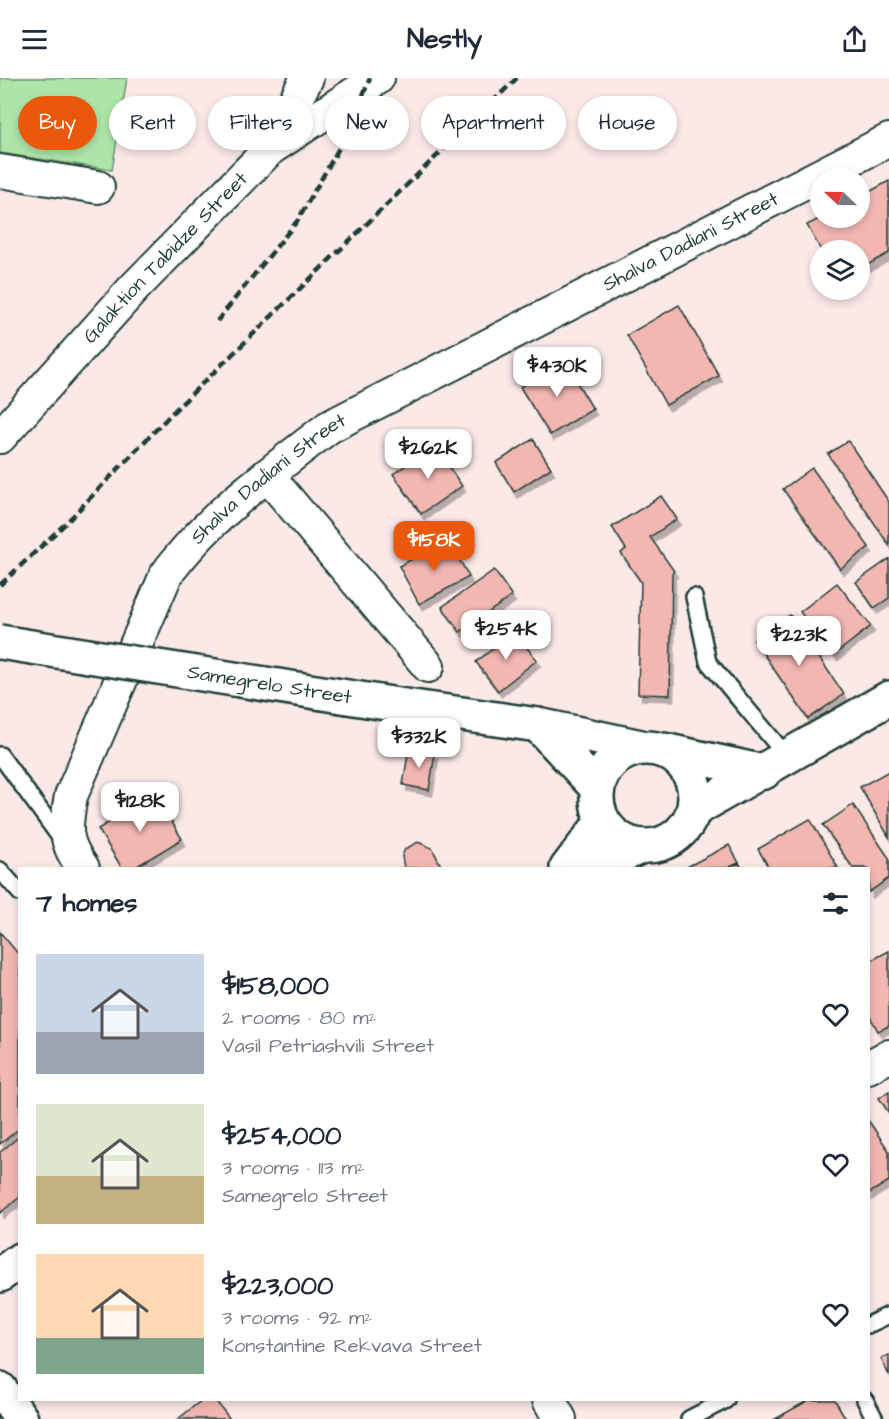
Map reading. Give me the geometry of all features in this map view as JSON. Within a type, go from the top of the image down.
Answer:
[{"type":"main road","name":"Samegrelo Street","points":[[0,642],[538,725],[650,748],[776,765]]},
{"type":"main road","points":[[694,810],[776,765],[889,698]]},
{"type":"main road","points":[[538,725],[597,788]]},
{"type":"main road","points":[[596,867],[640,847],[663,844],[674,839],[683,831],[694,810],[696,790],[689,772],[676,757],[650,748],[625,752],[612,761],[602,773],[597,788],[597,806],[602,822],[612,834],[640,847]]},
{"type":"main road","points":[[568,867],[602,822]]},
{"type":"main road","points":[[0,1275],[18,1262]]},
{"type":"main road","points":[[0,1389],[21,1419]]},
{"type":"street","points":[[298,96],[307,78]]},
{"type":"street","name":"Galaktion Tabidze Street","points":[[313,121],[378,78]]},
{"type":"street","name":"Shalva Dadiani Street","points":[[76,859],[66,823],[71,796],[166,575],[182,554],[267,475],[329,427],[889,140]]},
{"type":"street","name":"Galaktion Tabidze Street","points":[[0,437],[134,288],[269,150]]},
{"type":"street","points":[[0,171],[98,187]]},
{"type":"street","points":[[267,475],[428,666]]},
{"type":"street","points":[[870,1066],[889,1056]]},
{"type":"street","points":[[550,1401],[560,1419]]},
{"type":"lane","points":[[694,597],[708,662],[776,765]]},
{"type":"lane","points":[[0,755],[76,859]]},
{"type":"lane","points":[[0,870],[18,891]]},
{"type":"lane","points":[[870,1324],[889,1315]]},
{"type":"lane","points":[[689,1419],[724,1401]]},
{"type":"lane","points":[[866,1401],[875,1419]]},
{"type":"green space","points":[[0,78],[127,78],[124,96],[109,96],[109,150],[115,150],[112,170],[0,153]]},
{"type":"building","points":[[889,181],[889,253],[870,263],[870,240],[815,240],[807,225],[810,224],[810,228],[870,228],[870,191]]},
{"type":"building","points":[[679,305],[719,376],[666,405],[627,335]]},
{"type":"building","points":[[564,361],[593,409],[550,435],[520,387]]},
{"type":"building","points":[[533,439],[551,468],[514,492],[496,463]]},
{"type":"building","points":[[848,441],[889,502],[889,545],[828,454]]},
{"type":"building","points":[[435,446],[462,486],[421,514],[393,474]]},
{"type":"building","points":[[812,468],[869,547],[840,569],[783,489]]},
{"type":"building","points":[[661,496],[677,519],[650,537],[674,571],[672,573],[670,695],[638,694],[641,582],[621,553],[626,549],[612,527]]},
{"type":"building","points":[[448,539],[469,577],[419,604],[399,566]]},
{"type":"building","points":[[889,559],[889,598],[874,608],[856,582]]},
{"type":"building","points":[[494,570],[512,596],[460,632],[442,607]]},
{"type":"building","points":[[837,583],[871,626],[834,655],[800,612]]},
{"type":"building","points":[[790,615],[844,694],[808,719],[754,640]]},
{"type":"building","points":[[514,632],[537,660],[498,691],[476,662]]},
{"type":"building","points":[[409,748],[435,753],[429,790],[403,785]]},
{"type":"building","points":[[889,771],[889,837],[860,787]]},
{"type":"building","points":[[155,794],[182,839],[136,867],[121,867],[98,829]]},
{"type":"building","points":[[853,805],[889,858],[889,878],[870,891],[870,867],[852,867],[823,825]]},
{"type":"building","points":[[810,819],[837,867],[768,867],[758,849]]},
{"type":"building","points":[[418,842],[432,848],[442,867],[404,867],[402,856],[405,849]]},
{"type":"building","points":[[729,845],[739,863],[730,867],[687,867]]},
{"type":"building","points":[[0,932],[18,954],[18,1130],[0,1144]]},
{"type":"building","points":[[889,951],[889,1026],[878,1031],[870,1017],[870,961]]},
{"type":"building","points":[[889,1091],[889,1113],[879,1098]]},
{"type":"building","points":[[870,1123],[889,1151],[889,1181],[870,1193]]},
{"type":"building","points":[[18,1138],[18,1199],[0,1213],[0,1152]]},
{"type":"building","points":[[889,1355],[889,1375],[881,1359]]},
{"type":"building","points":[[201,1401],[216,1401],[230,1419],[178,1419]]},
{"type":"building","points":[[807,1401],[836,1401],[846,1419],[775,1419]]},
{"type":"railway","points":[[217,321],[298,220],[347,134],[370,78]]},
{"type":"railway","points":[[0,585],[67,522],[174,411],[517,78]]}]
